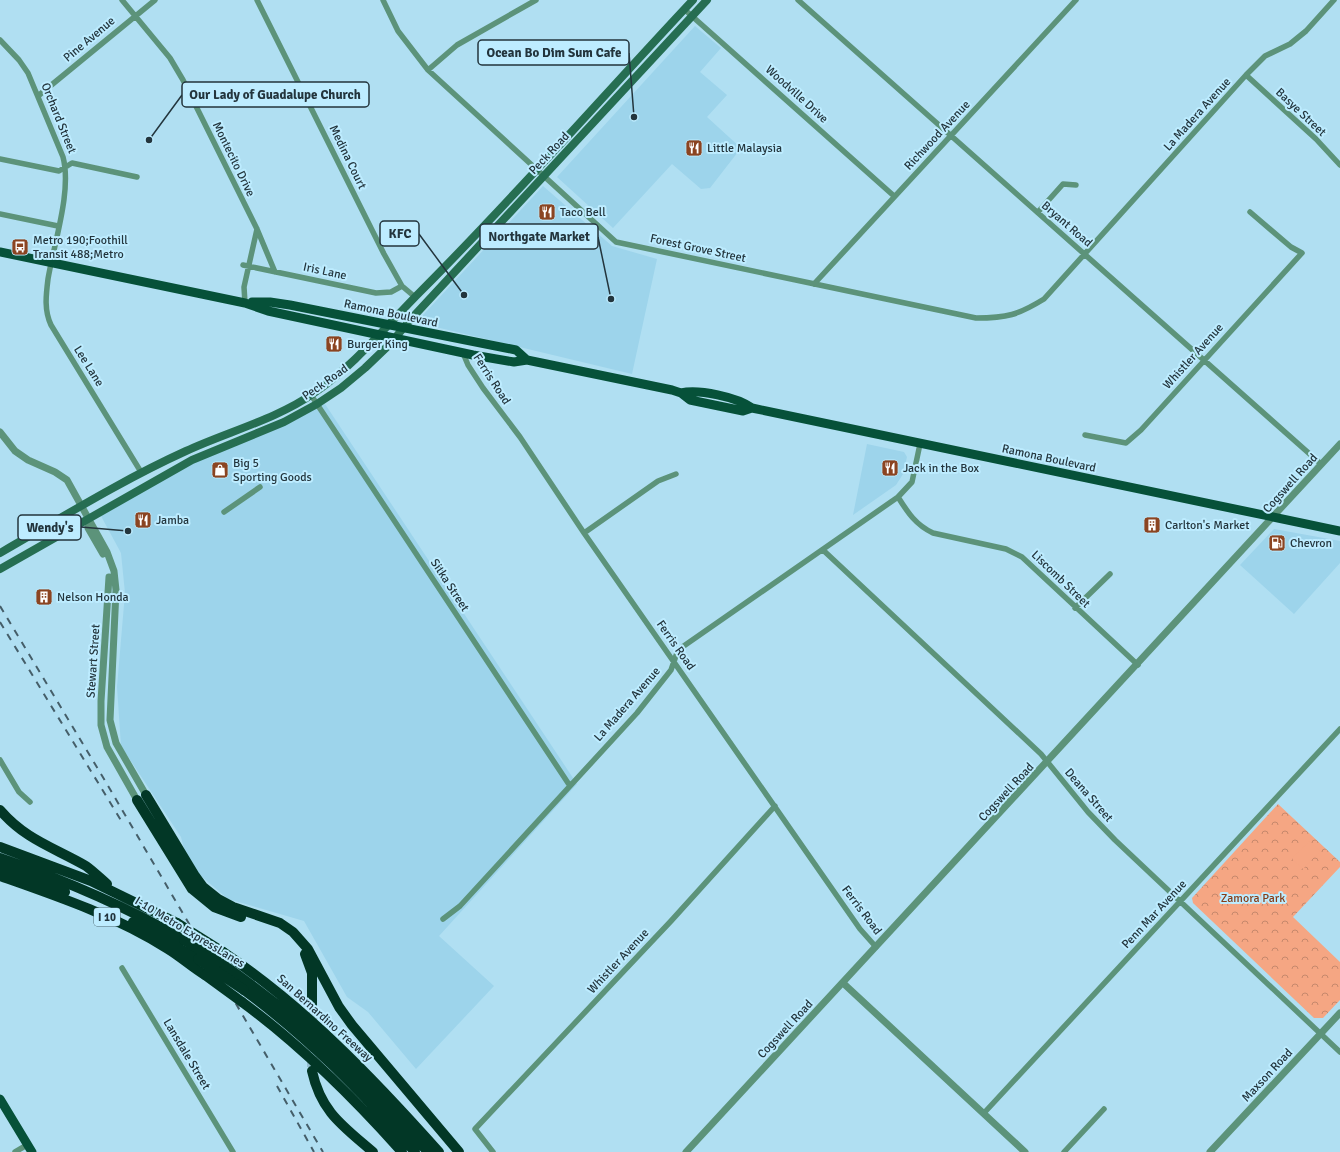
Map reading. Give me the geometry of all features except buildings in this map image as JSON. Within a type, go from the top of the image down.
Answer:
[{"type":"highway","points":[[142,798],[185,880],[199,896],[224,911],[276,928],[293,938],[310,963],[312,973],[312,1005]]},
{"type":"highway","points":[[142,798],[203,887],[226,904],[280,923],[300,939],[317,963],[340,1007],[352,1025],[459,1152]]},
{"type":"highway","points":[[0,810],[24,833],[44,846],[86,867],[116,892]]},
{"type":"highway","name":"San Bernardino Freeway","points":[[0,846],[64,870],[116,892],[177,923],[223,952],[278,991],[334,1041],[378,1084],[439,1152]]},
{"type":"highway","name":"I-10 Metro ExpressLanes","points":[[0,858],[55,877],[111,901],[184,940],[219,962],[271,999],[327,1047],[373,1091],[428,1152]]},
{"type":"highway","name":"I-10 Metro ExpressLanes","points":[[0,867],[29,877],[105,909],[148,930],[198,959],[244,990],[290,1026],[334,1065],[369,1100],[415,1152]]},
{"type":"highway","name":"I 10","points":[[0,876],[56,895],[109,917],[168,949],[285,1035],[328,1073],[402,1152]]},
{"type":"highway","points":[[312,1071],[320,1098],[328,1110],[373,1152]]},
{"type":"main road","name":"Peck Road","points":[[0,553],[142,472],[214,438],[279,412],[311,395],[356,359],[535,170],[692,0]]},
{"type":"main road","name":"Peck Road","points":[[0,569],[192,460],[284,422],[317,404],[365,368],[395,338],[403,327],[707,0]]},
{"type":"main road","points":[[615,83],[624,91]]},
{"type":"main road","points":[[461,249],[469,257]]},
{"type":"main road","name":"Ramona Boulevard","points":[[0,252],[245,302],[268,310],[463,353],[514,362],[527,360],[681,393],[692,391],[707,394],[744,402],[752,408],[902,438],[920,444],[1275,516],[1340,531]]},
{"type":"main road","name":"Ramona Boulevard","points":[[245,302],[270,302],[516,350],[527,360]]},
{"type":"main road","points":[[0,1099],[30,1148]]},
{"type":"street","name":"Montecito Drive","points":[[122,0],[170,58],[183,80],[257,229],[275,272]]},
{"type":"street","name":"Pine Avenue","points":[[38,96],[155,0]]},
{"type":"street","name":"Medina Court","points":[[258,0],[384,254],[402,286],[415,297]]},
{"type":"street","name":"Forest Grove Street","points":[[383,0],[398,30],[414,55],[428,70],[535,170],[616,242],[976,318],[1000,318],[1022,312],[1044,299],[1086,255]]},
{"type":"street","points":[[428,70],[457,45],[536,0]]},
{"type":"street","name":"Bryant Road","points":[[798,0],[1038,212],[1203,361],[1322,464]]},
{"type":"street","name":"Richwood Avenue","points":[[814,284],[1076,0]]},
{"type":"street","name":"La Madera Avenue","points":[[1086,255],[1265,56],[1290,44],[1306,31],[1334,0]]},
{"type":"street","name":"Woodville Drive","points":[[684,9],[894,196]]},
{"type":"street","name":"Orchard Street","points":[[0,40],[20,60],[38,96],[64,157],[66,167],[64,194],[51,263]]},
{"type":"street","name":"Basye Street","points":[[1246,76],[1316,139],[1340,165]]},
{"type":"street","points":[[0,159],[59,170],[72,163],[137,177]]},
{"type":"street","points":[[1038,212],[1063,184],[1076,185]]},
{"type":"street","name":"Whistler Avenue","points":[[1085,435],[1126,443],[1141,430],[1302,253],[1291,247],[1250,212]]},
{"type":"street","points":[[0,214],[58,226]]},
{"type":"street","points":[[245,302],[244,287],[246,265],[257,229]]},
{"type":"street","name":"Lee Lane","points":[[51,263],[46,314],[50,325],[142,472]]},
{"type":"street","name":"Iris Lane","points":[[246,265],[376,293],[391,292],[402,286]]},
{"type":"street","name":"Ferris Road","points":[[463,353],[468,366],[475,377],[520,438],[584,533],[860,929],[876,947]]},
{"type":"street","name":"Sitka Street","points":[[311,395],[570,786]]},
{"type":"street","name":"Stewart Street","points":[[0,432],[15,451],[28,460],[55,472],[67,480],[87,520],[107,552],[114,571],[115,582],[114,643],[110,704],[112,732],[142,798]]},
{"type":"street","name":"La Madera Avenue","points":[[443,919],[460,906],[637,713],[671,670],[673,660],[678,650],[898,497],[912,482],[920,444]]},
{"type":"street","name":"Cogswell Road","points":[[686,1152],[1048,763],[1340,444]]},
{"type":"street","points":[[584,533],[658,481],[676,474]]},
{"type":"street","points":[[224,512],[260,487]]},
{"type":"street","name":"Liscomb Street","points":[[898,497],[908,514],[924,528],[933,533],[1006,549],[1022,557],[1075,608],[1138,665]]},
{"type":"street","name":"Stewart Street","points":[[87,520],[88,528],[104,555],[110,583],[101,701],[103,736],[116,765],[142,798]]},
{"type":"street","name":"Deana Street","points":[[823,550],[1048,763],[1088,812],[1180,902],[1340,1052]]},
{"type":"street","points":[[1075,608],[1110,574]]},
{"type":"street","name":"Penn Mar Avenue","points":[[984,1113],[1061,1028],[1340,729]]},
{"type":"street","points":[[0,760],[19,792],[30,802]]},
{"type":"street","name":"Whistler Avenue","points":[[493,1152],[475,1129],[671,921],[775,806]]},
{"type":"street","name":"Lansdale Street","points":[[122,968],[233,1152]]},
{"type":"street","points":[[843,983],[1025,1152]]},
{"type":"street","name":"Maxson Road","points":[[1210,1152],[1340,1013]]},
{"type":"street","points":[[1064,1152],[1104,1109]]},
{"type":"street","points":[[16,1152],[30,1148]]},
{"type":"shaded area","points":[[695,26],[721,48],[700,72],[727,95],[707,117],[741,148],[710,188],[701,189],[672,164],[613,228],[557,177]]},
{"type":"shaded area","points":[[543,186],[612,246],[657,259],[632,374],[423,324],[423,315]]},
{"type":"shaded area","points":[[325,404],[577,784],[439,936],[494,986],[416,1069],[368,1012],[347,997],[304,921],[228,899],[188,865],[181,837],[121,746],[117,687],[125,593],[121,553],[101,516],[179,469]]},
{"type":"shaded area","points":[[867,444],[904,452],[907,457],[903,474],[896,485],[853,515]]},
{"type":"shaded area","points":[[1274,529],[1340,541],[1340,563],[1294,614],[1240,565]]},
{"type":"green space","name":"Zamora Park","points":[[1278,804],[1340,862],[1340,867],[1293,917],[1340,962],[1340,1000],[1323,1018],[1314,1018],[1193,903],[1192,898]]},
{"type":"green space","points":[[1309,841],[1320,851],[1303,869],[1292,859]]},
{"type":"tunnel","points":[[312,1005],[312,1067]]},
{"type":"railway","points":[[0,606],[104,779],[323,1152]]},
{"type":"railway","points":[[0,622],[122,822]]},
{"type":"railway","points":[[277,1086],[314,1152]]},
{"type":"place","name":"Ocean Bo Dim Sum Cafe","points":[[634,117]]},
{"type":"place","name":"Our Lady of Guadalupe Church","points":[[149,140]]},
{"type":"place","name":"Little Malaysia","points":[[694,148]]},
{"type":"place","name":"Taco Bell","points":[[547,212]]},
{"type":"place","name":"Metro 190;Foothill Transit 488;Metro","points":[[20,247]]},
{"type":"place","name":"KFC","points":[[464,295]]},
{"type":"place","name":"Northgate Market","points":[[611,299]]},
{"type":"place","name":"Burger King","points":[[334,344]]},
{"type":"place","name":"Jack in the Box","points":[[890,468]]},
{"type":"place","name":"Big 5 Sporting Goods","points":[[220,470]]},
{"type":"place","name":"Jamba","points":[[143,520]]},
{"type":"place","name":"Carlton's Market","points":[[1152,525]]},
{"type":"place","name":"Wendy's","points":[[128,531]]},
{"type":"place","name":"Chevron","points":[[1277,543]]},
{"type":"place","name":"Nelson Honda","points":[[44,597]]}]
